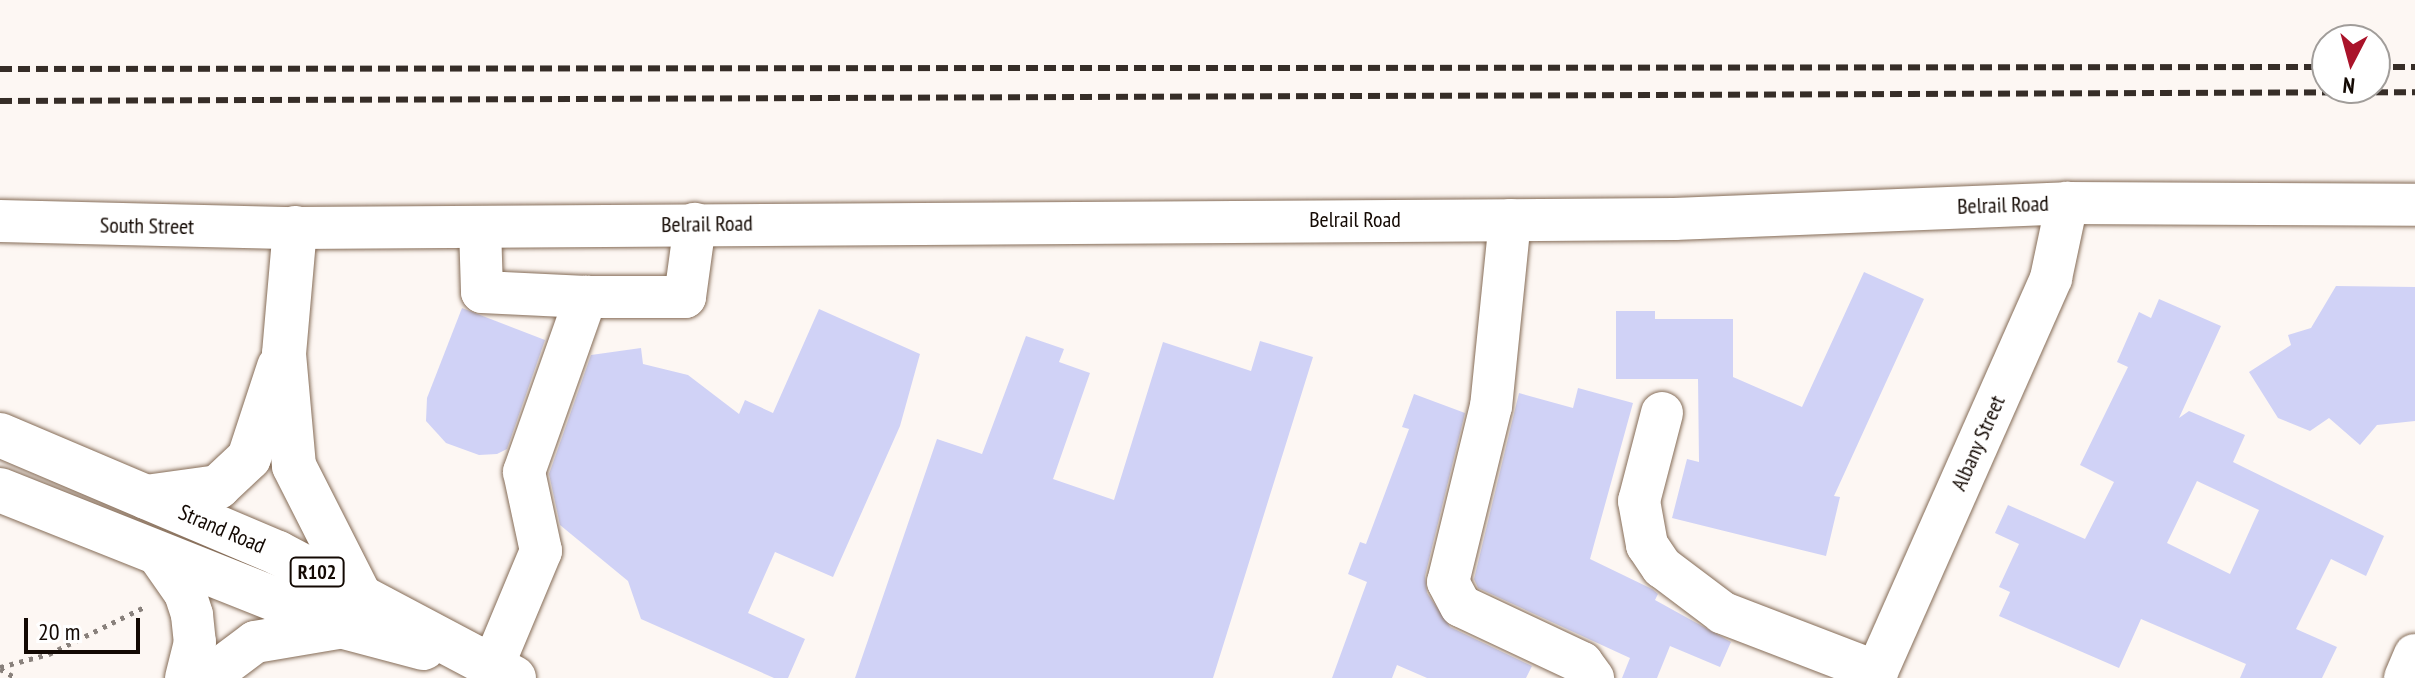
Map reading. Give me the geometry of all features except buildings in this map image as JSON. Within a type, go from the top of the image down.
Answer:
[{"type":"main road","points":[[295,228],[284,354],[294,466],[351,610]]},
{"type":"main road","points":[[146,497],[218,487],[249,458],[284,354]]},
{"type":"main road","name":"Strand Road","points":[[0,435],[146,497],[351,610],[495,670]]},
{"type":"main road","name":"Strand Road","points":[[0,490],[159,556],[351,610]]},
{"type":"street","name":"Belrail Road","points":[[295,228],[1510,220],[2067,203],[2415,205]]},
{"type":"street","name":"Albany Street","points":[[1876,675],[2051,278],[2067,203]]},
{"type":"street","points":[[1510,220],[1491,406],[1448,582],[1461,606],[1582,663],[1593,678]]},
{"type":"street","name":"South Street","points":[[0,221],[295,228]]},
{"type":"street","points":[[480,227],[482,292],[586,297],[685,297],[695,224]]},
{"type":"street","points":[[495,670],[541,551],[524,472],[586,297]]},
{"type":"street","points":[[1662,413],[1639,501],[1647,545],[1662,567],[1723,613],[1876,675]]},
{"type":"street","points":[[159,556],[185,593],[192,615],[195,642],[186,678]]},
{"type":"street","points":[[207,678],[255,642],[351,610]]},
{"type":"street","points":[[2405,678],[2415,655]]},
{"type":"path","points":[[0,668],[49,654],[150,604]]},
{"type":"path","points":[[0,668],[16,678]]},
{"type":"railway","points":[[0,69],[2311,67]]},
{"type":"railway","points":[[2391,67],[2415,67]]},
{"type":"railway","points":[[0,101],[2415,92]]}]
